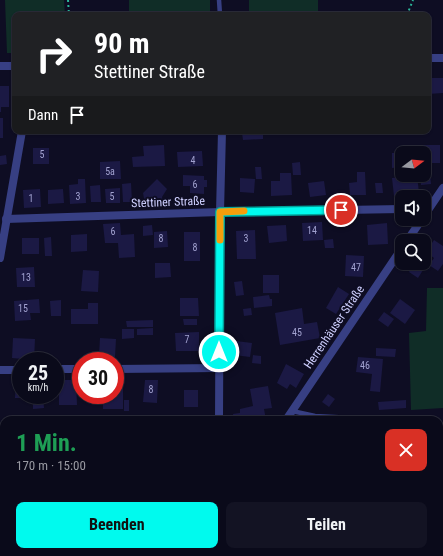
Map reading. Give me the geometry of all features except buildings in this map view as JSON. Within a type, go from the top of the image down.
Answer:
[{"type":"street","points":[[431,58],[443,58]]},
{"type":"street","points":[[0,66],[12,66]]},
{"type":"street","points":[[0,258],[4,222],[21,134]]},
{"type":"street","points":[[219,416],[222,134]]},
{"type":"street","points":[[431,204],[443,188]]},
{"type":"street","name":"Stettiner Straße","points":[[4,222],[220,212],[395,209]]},
{"type":"street","name":"Herrenhäuser Straße","points":[[289,416],[395,258]]},
{"type":"street","points":[[124,369],[219,368]]},
{"type":"street","points":[[0,370],[12,370]]},
{"type":"lane","points":[[219,0],[220,12]]},
{"type":"lane","points":[[292,411],[315,416]]},
{"type":"path","points":[[68,0],[69,12]]},
{"type":"path","points":[[408,12],[413,0]]},
{"type":"green space","points":[[5,0],[64,0],[65,12],[12,12],[12,53],[7,53]]},
{"type":"green space","points":[[129,0],[210,0],[210,12],[129,12]]},
{"type":"green space","points":[[249,0],[318,0],[318,12],[249,12]]},
{"type":"green space","points":[[427,288],[443,288],[443,408],[411,410],[409,333],[426,331]]},
{"type":"slow traffic","points":[[220,240],[220,212],[244,211]]},
{"type":"route","points":[[219,352],[220,212],[341,210]]}]
